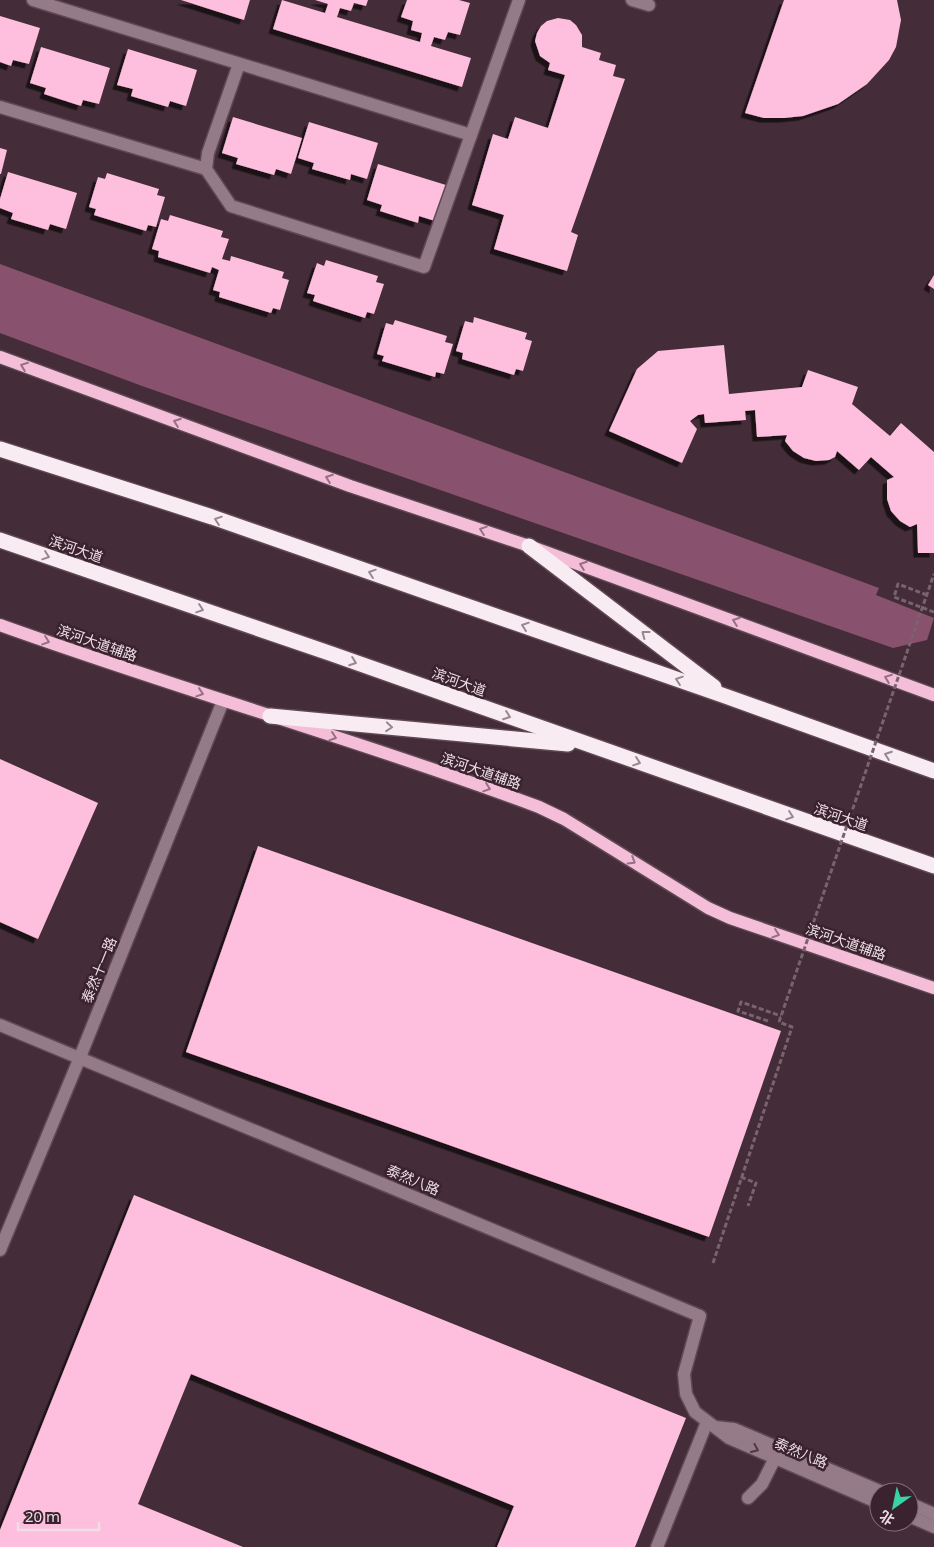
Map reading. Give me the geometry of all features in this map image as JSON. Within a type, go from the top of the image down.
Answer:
[{"type":"highway","points":[[0,449],[222,521],[725,696],[934,771]]},
{"type":"highway","name":"滨河大道","points":[[0,540],[332,654],[934,866]]},
{"type":"highway","points":[[530,546],[725,696]]},
{"type":"highway","points":[[270,716],[591,746]]},
{"type":"highway","points":[[918,861],[934,872]]},
{"type":"main road","points":[[0,357],[350,486],[530,546],[934,695]]},
{"type":"main road","name":"滨河大道辅路","points":[[0,625],[539,807],[564,818],[708,908],[730,918],[934,988]]},
{"type":"street","points":[[33,0],[471,135]]},
{"type":"street","points":[[0,107],[206,169],[231,206],[424,267],[519,0]]},
{"type":"street","points":[[632,0],[649,5]]},
{"type":"street","points":[[206,169],[208,153],[239,64]]},
{"type":"street","name":"泰然十一路","points":[[0,1250],[80,1058],[224,701]]},
{"type":"street","name":"泰然八路","points":[[0,1025],[700,1316],[686,1363],[684,1384],[695,1412],[729,1438],[869,1499]]},
{"type":"street","points":[[656,1547],[710,1424]]},
{"type":"street","name":"泰然八路","points":[[710,1424],[734,1429],[869,1486]]},
{"type":"street","points":[[748,1498],[762,1484],[775,1458]]},
{"type":"street","points":[[919,1508],[934,1514]]},
{"type":"street","points":[[919,1520],[934,1527]]},
{"type":"path","points":[[713,1262],[792,1027],[779,1022],[934,574]]},
{"type":"path","points":[[927,595],[898,584],[894,597],[934,612]]},
{"type":"path","points":[[768,1021],[738,1011],[741,1002],[781,1016]]},
{"type":"path","points":[[741,1177],[756,1182],[748,1206]]},
{"type":"shaded area","points":[[0,264],[879,588],[876,595],[934,618],[927,640],[893,648],[142,386],[0,333]]},
{"type":"building","points":[[181,0],[250,0],[244,20]]},
{"type":"building","points":[[282,0],[325,13],[328,4],[315,0],[368,0],[366,6],[354,3],[351,11],[340,8],[337,17],[420,42],[422,33],[411,30],[413,21],[401,17],[407,0],[459,0],[470,3],[460,35],[448,32],[445,40],[434,37],[431,46],[471,58],[462,87],[273,29]]},
{"type":"building","points":[[784,0],[897,0],[901,20],[896,47],[889,60],[867,84],[838,104],[803,116],[784,118],[764,118],[745,113]]},
{"type":"building","points":[[0,16],[40,28],[29,64],[13,60],[11,66],[0,62]]},
{"type":"building","points":[[558,18],[570,20],[576,25],[582,35],[582,47],[601,53],[599,60],[616,65],[613,76],[625,79],[571,232],[578,235],[567,271],[494,249],[504,215],[472,205],[493,134],[508,139],[515,117],[548,128],[565,75],[548,70],[550,63],[540,56],[535,41],[541,26],[547,21]]},
{"type":"building","points":[[41,47],[110,68],[99,104],[83,100],[81,106],[44,94],[46,88],[30,83]]},
{"type":"building","points":[[128,49],[197,70],[186,106],[170,101],[168,107],[131,96],[133,89],[117,85]]},
{"type":"building","points":[[233,117],[302,138],[291,174],[276,169],[274,175],[236,164],[238,158],[222,153]]},
{"type":"building","points":[[309,122],[378,143],[367,179],[351,174],[350,180],[312,169],[314,163],[298,158]]},
{"type":"building","points":[[0,148],[7,150],[1,174],[0,174]]},
{"type":"building","points":[[378,164],[446,185],[435,221],[419,216],[418,223],[380,211],[382,205],[367,200]]},
{"type":"building","points":[[8,172],[77,193],[66,229],[50,224],[48,230],[11,219],[13,213],[0,208],[0,199]]},
{"type":"building","points":[[107,173],[159,189],[157,195],[165,197],[156,227],[148,225],[146,231],[94,215],[96,209],[89,207],[98,177],[105,179]]},
{"type":"building","points":[[170,215],[223,231],[221,237],[229,239],[222,259],[230,261],[231,256],[284,272],[282,278],[289,280],[280,310],[273,308],[271,313],[219,297],[220,292],[213,290],[219,270],[212,267],[210,273],[158,257],[159,251],[152,249],[161,219],[168,221]]},
{"type":"building","points":[[326,260],[378,276],[376,282],[384,284],[374,314],[367,312],[365,318],[313,301],[315,295],[307,293],[317,263],[324,266]]},
{"type":"building","points":[[934,275],[934,289],[928,285]]},
{"type":"building","points":[[474,317],[527,333],[525,339],[532,341],[523,371],[516,369],[514,375],[462,359],[463,353],[456,351],[465,321],[473,323]]},
{"type":"building","points":[[395,320],[447,336],[445,342],[453,344],[444,374],[436,372],[435,377],[382,361],[384,356],[377,354],[386,323],[393,325]]},
{"type":"building","points":[[724,345],[729,394],[802,387],[808,370],[858,387],[852,404],[890,436],[901,423],[934,452],[934,553],[918,553],[917,524],[910,527],[900,521],[891,511],[887,499],[887,480],[894,477],[871,457],[859,470],[837,451],[835,457],[829,460],[816,461],[804,458],[793,451],[785,441],[787,435],[757,437],[755,410],[745,411],[746,420],[705,423],[704,414],[698,415],[690,421],[697,429],[682,463],[609,431],[637,369],[658,351]]},
{"type":"building","points":[[0,759],[98,803],[38,939],[0,922]]},
{"type":"building","points":[[258,846],[781,1031],[709,1237],[186,1052]]},
{"type":"building","points":[[134,1195],[686,1418],[635,1547],[497,1547],[514,1506],[191,1374],[138,1504],[243,1547],[0,1547],[0,1530]]}]
